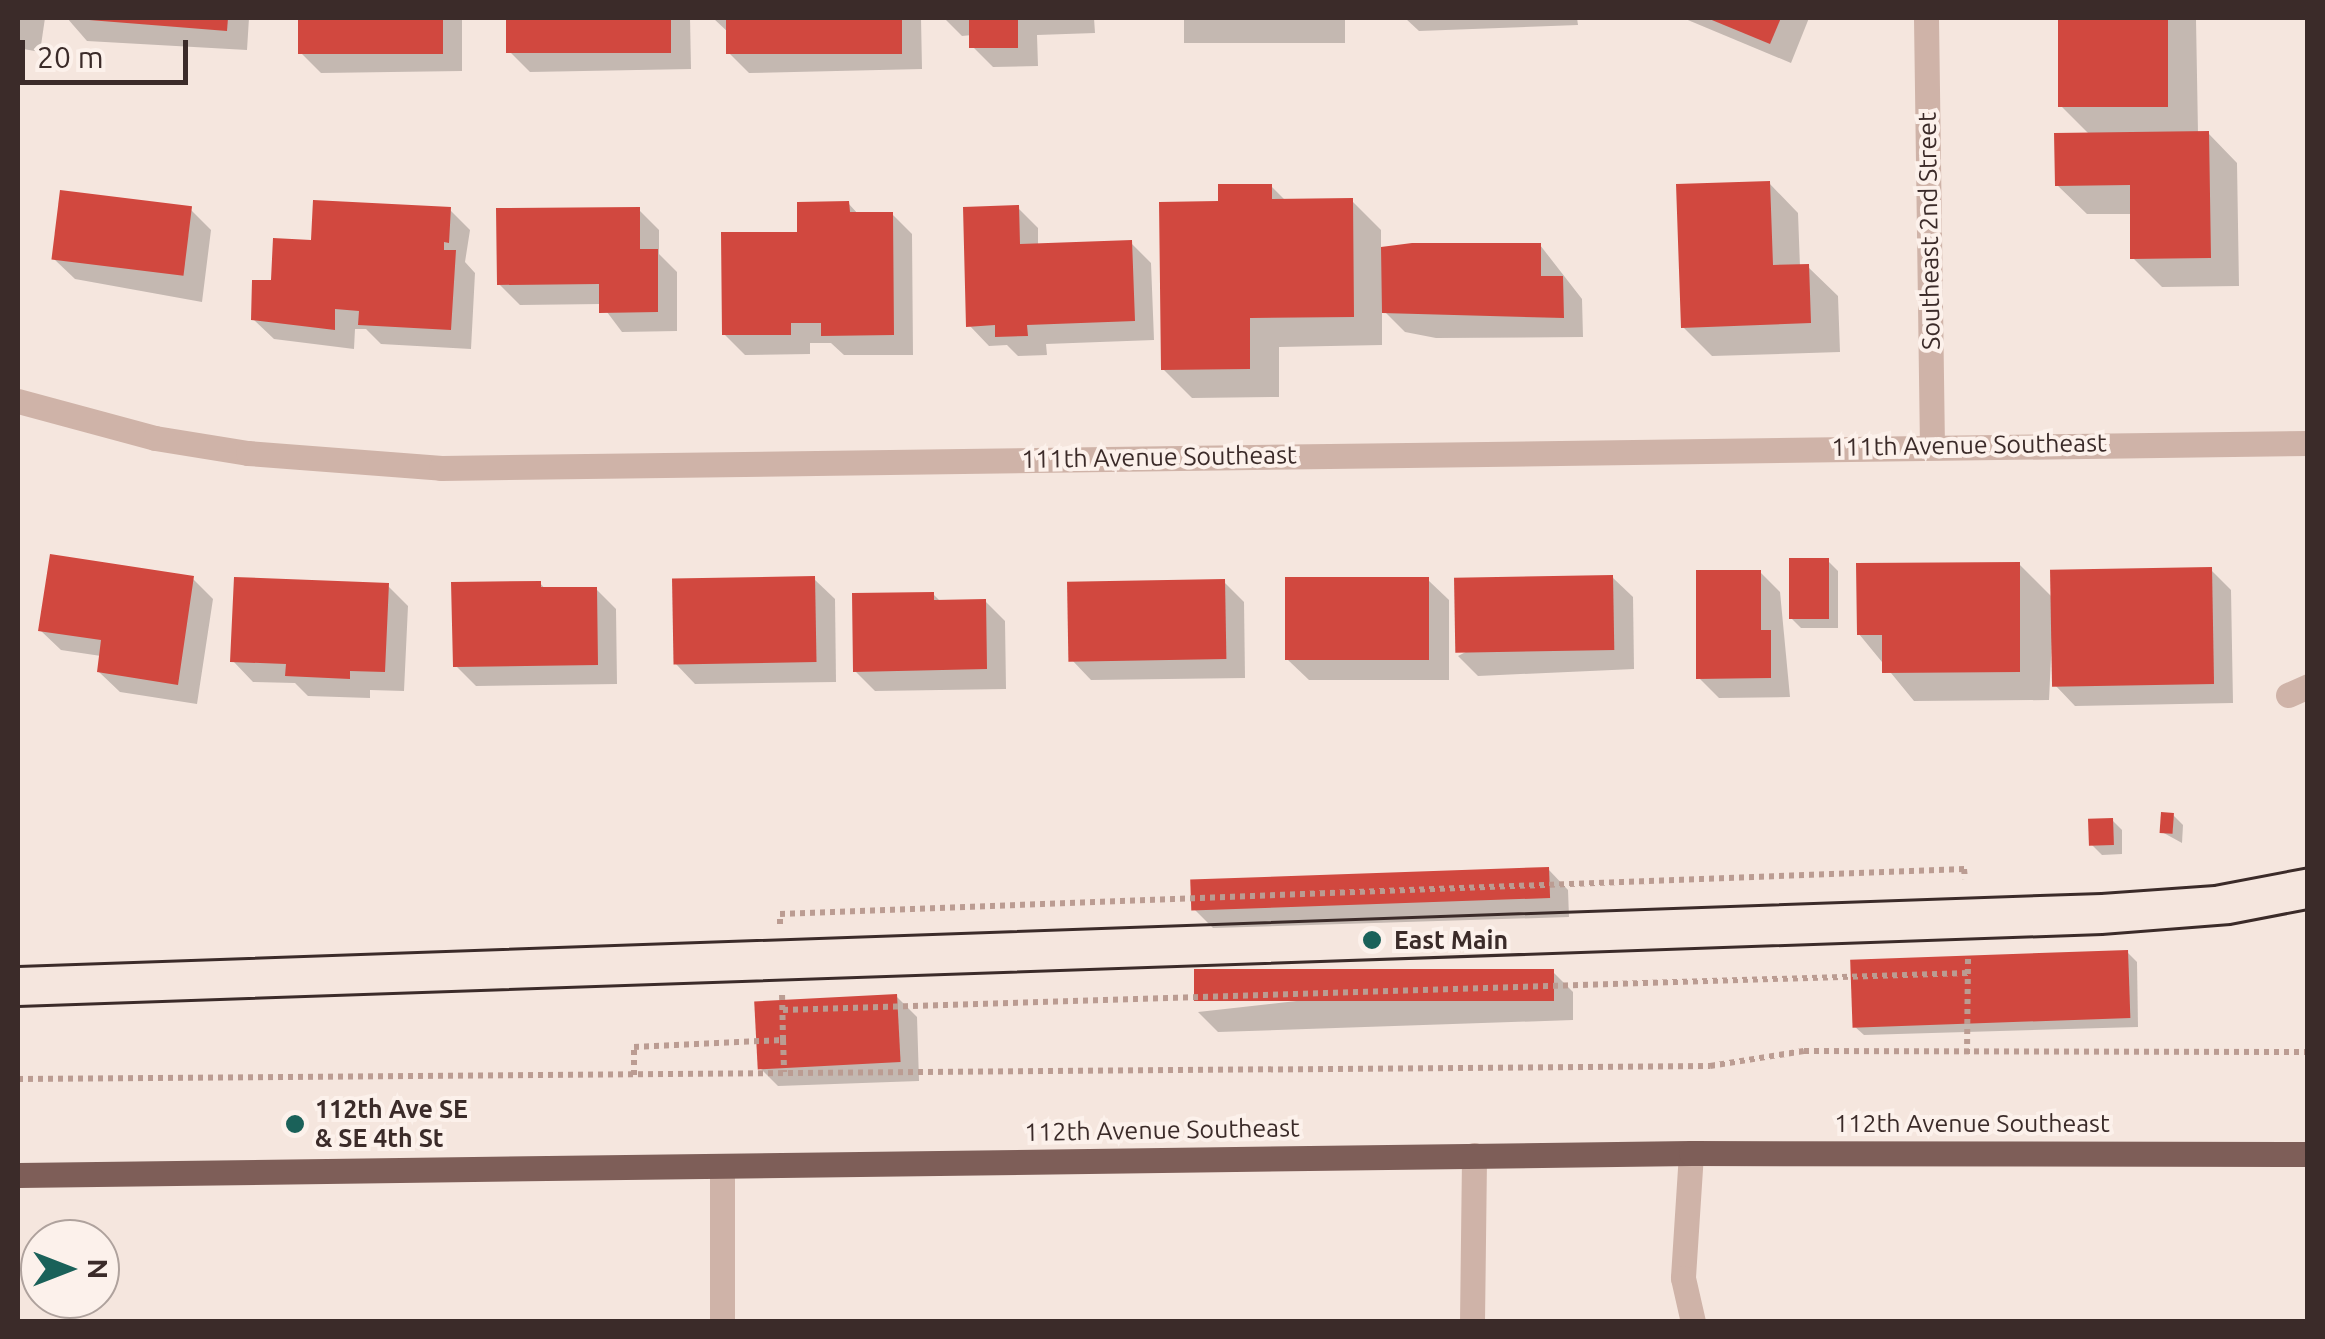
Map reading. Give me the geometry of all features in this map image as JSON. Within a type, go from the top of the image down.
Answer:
[{"type":"main road","name":"112th Avenue Southeast","points":[[18,1175],[1691,1153],[2308,1154]]},
{"type":"street","name":"Southeast 2nd Street","points":[[1926,18],[1932,444]]},
{"type":"street","name":"111th Avenue Southeast","points":[[18,400],[155,438],[248,453],[441,468],[1932,444],[2308,443]]},
{"type":"street","points":[[1691,1153],[1684,1278],[1693,1322]]},
{"type":"street","points":[[1472,1322],[1474,1155]]},
{"type":"street","points":[[722,1166],[722,1322]]},
{"type":"path","points":[[780,924],[780,914],[1964,870],[1965,879]]},
{"type":"path","points":[[1967,1054],[1968,958]]},
{"type":"path","points":[[782,1010],[1968,973]]},
{"type":"path","points":[[782,994],[784,1072]]},
{"type":"path","points":[[634,1074],[634,1047],[782,1040]]},
{"type":"path","points":[[18,1080],[1710,1066],[1804,1050],[1967,1054],[2308,1052]]},
{"type":"building","points":[[64,18],[228,18],[227,31]]},
{"type":"building","points":[[298,18],[443,18],[443,54],[298,54]]},
{"type":"building","points":[[506,18],[671,18],[671,53],[506,53]]},
{"type":"building","points":[[726,18],[902,18],[902,54],[726,54]]},
{"type":"building","points":[[969,18],[1018,18],[1018,48],[969,48]]},
{"type":"building","points":[[1707,18],[1781,18],[1770,44]]},
{"type":"building","points":[[2058,18],[2168,18],[2168,107],[2058,107]]},
{"type":"building","points":[[2209,131],[2211,258],[2130,259],[2130,185],[2055,186],[2054,133]]},
{"type":"building","points":[[1770,181],[1773,265],[1809,264],[1811,323],[1681,328],[1676,184]]},
{"type":"building","points":[[1218,184],[1272,184],[1272,199],[1353,198],[1354,317],[1250,318],[1250,369],[1161,370],[1159,202],[1218,201]]},
{"type":"building","points":[[60,190],[192,206],[183,276],[51,259]]},
{"type":"building","points":[[313,200],[451,207],[449,243],[444,242],[444,250],[456,250],[451,330],[358,325],[359,311],[335,309],[335,330],[251,320],[252,280],[271,280],[273,238],[311,240]]},
{"type":"building","points":[[849,201],[850,212],[893,212],[894,335],[821,336],[821,323],[791,323],[791,335],[722,335],[721,232],[797,232],[797,202]]},
{"type":"building","points":[[1019,205],[1020,244],[1132,240],[1135,321],[1027,325],[1028,336],[995,337],[995,325],[966,327],[963,207]]},
{"type":"building","points":[[640,207],[640,249],[658,249],[658,312],[599,313],[599,284],[497,285],[496,208]]},
{"type":"building","points":[[1412,243],[1541,243],[1541,276],[1563,276],[1564,318],[1382,313],[1381,247]]},
{"type":"building","points":[[50,554],[194,576],[178,685],[97,672],[101,640],[38,631]]},
{"type":"building","points":[[1789,558],[1829,558],[1829,619],[1789,619]]},
{"type":"building","points":[[2020,562],[2020,672],[1882,673],[1882,635],[1857,635],[1856,563]]},
{"type":"building","points":[[2212,567],[2214,684],[2052,687],[2050,570]]},
{"type":"building","points":[[1696,570],[1761,570],[1761,630],[1771,630],[1771,678],[1696,679]]},
{"type":"building","points":[[1613,575],[1614,650],[1455,653],[1454,578]]},
{"type":"building","points":[[815,576],[817,662],[674,664],[672,578]]},
{"type":"building","points":[[234,577],[389,583],[385,672],[350,671],[350,679],[285,676],[286,664],[230,662]]},
{"type":"building","points":[[1285,577],[1429,577],[1429,660],[1285,660]]},
{"type":"building","points":[[1225,579],[1226,659],[1068,662],[1067,582]]},
{"type":"building","points":[[541,581],[541,587],[597,587],[598,665],[453,667],[451,582]]},
{"type":"building","points":[[934,592],[934,600],[986,599],[987,669],[853,672],[852,593]]},
{"type":"building","points":[[2161,812],[2174,813],[2173,834],[2160,833]]},
{"type":"building","points":[[2113,818],[2114,845],[2089,846],[2088,819]]},
{"type":"building","points":[[1549,867],[1550,898],[1191,911],[1190,880]]},
{"type":"building","points":[[2128,950],[2130,1018],[1853,1028],[1850,960]]},
{"type":"building","points":[[1194,969],[1554,969],[1554,1001],[1194,1001]]},
{"type":"building","points":[[897,994],[901,1062],[758,1069],[754,1001]]},
{"type":"tram line","points":[[18,966],[2101,893],[2214,885],[2308,867]]},
{"type":"tram line","points":[[18,1006],[2102,934],[2230,924],[2308,909]]},
{"type":"place","name":"East Main","points":[[1372,940]]},
{"type":"place","name":"112th Ave SE & SE 4th St","points":[[295,1124]]}]
